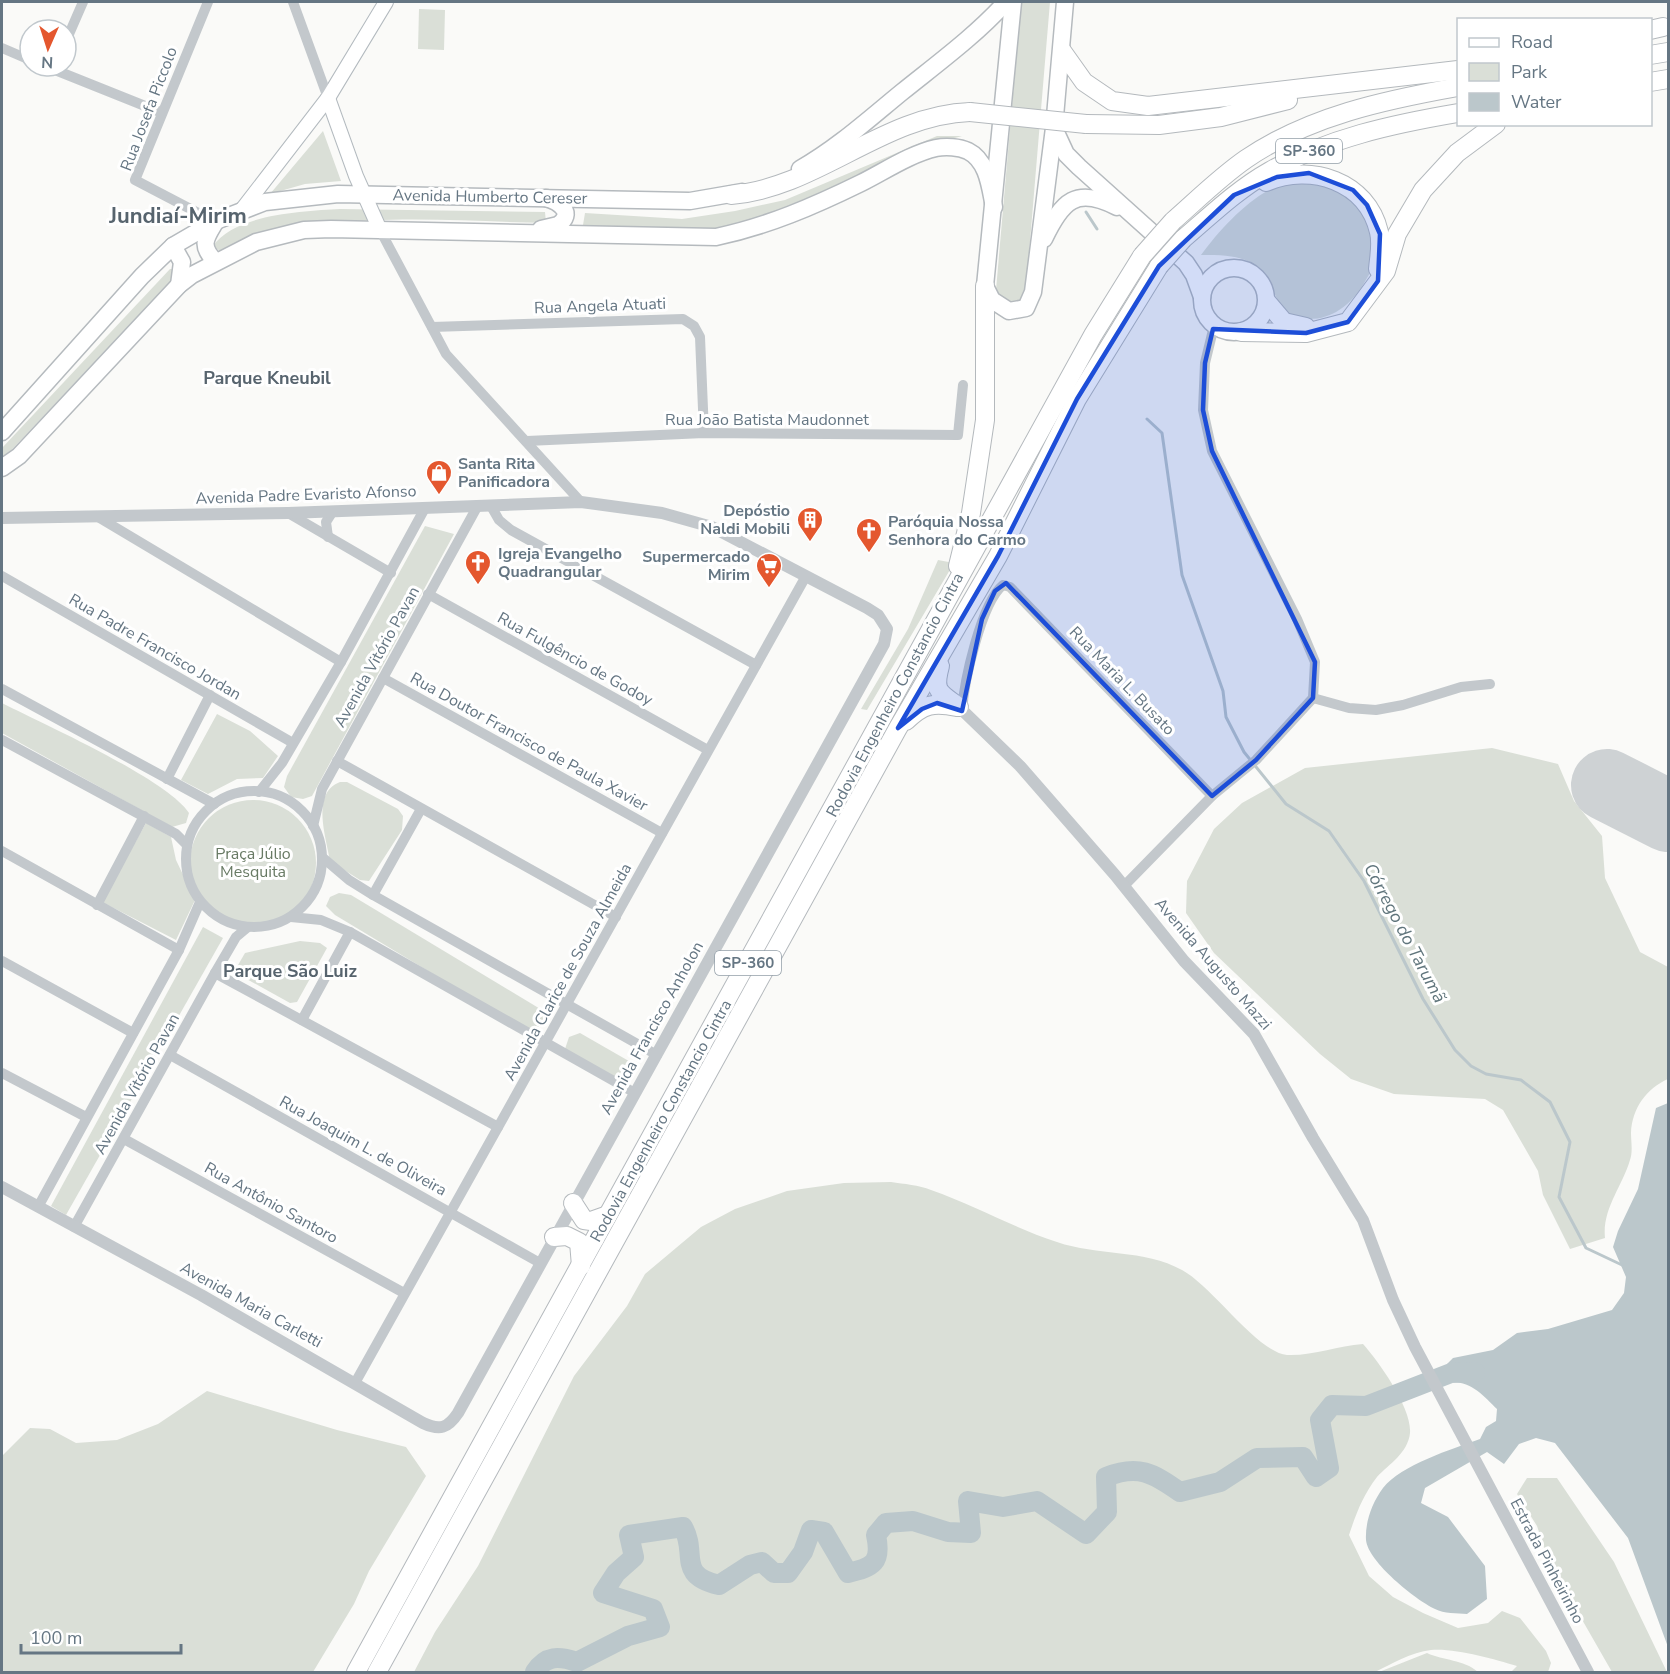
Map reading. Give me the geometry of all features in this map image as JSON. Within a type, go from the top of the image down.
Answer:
[{"type":"highway","points":[[1062,51],[1084,82],[1112,102],[1148,106],[1396,76],[1457,72]]},
{"type":"highway","points":[[1652,55],[1668,52]]},
{"type":"highway","points":[[731,195],[764,191],[791,181],[919,120],[944,113],[970,112],[1086,124],[1159,126],[1221,117],[1396,76]]},
{"type":"highway","points":[[1652,82],[1668,79]]},
{"type":"highway","name":"Rodovia Engenheiro Constancio Cintra","points":[[356,1672],[1093,335],[1142,256],[1173,221],[1246,159],[1302,129],[1392,99],[1457,87]]},
{"type":"highway","name":"SP-360","points":[[1234,195],[1268,171],[1314,148],[1402,122],[1457,112]]},
{"type":"highway","points":[[1241,332],[1306,333],[1348,322],[1386,271],[1397,234],[1423,190],[1457,153],[1493,126]]},
{"type":"highway","points":[[1234,195],[1277,177],[1309,173],[1335,179],[1353,190],[1376,220],[1380,234],[1378,282]]},
{"type":"highway","name":"Rodovia Engenheiro Constancio Cintra","points":[[377,1672],[898,728],[998,556],[1077,399],[1159,266],[1183,239],[1234,195]]},
{"type":"highway","points":[[952,591],[971,513],[985,420],[985,286]]},
{"type":"highway","points":[[1267,302],[1284,322],[1319,330]]},
{"type":"highway","points":[[956,630],[935,682],[937,690],[960,709]]},
{"type":"highway","points":[[898,728],[922,709],[937,703],[960,709]]},
{"type":"highway","points":[[573,1203],[584,1220],[591,1221],[608,1215]]},
{"type":"highway","points":[[554,1237],[567,1236],[579,1242],[581,1266]]},
{"type":"main road","points":[[241,210],[328,98],[386,2]]},
{"type":"main road","name":"Avenida Humberto Cereser","points":[[2,432],[172,246],[241,210],[265,202],[301,196],[539,196],[690,201],[731,195],[778,179],[814,161],[959,46],[1006,2]]},
{"type":"main road","points":[[1013,2],[985,286],[1000,308],[1009,311],[1026,308],[1033,292],[1054,128],[1065,2]]},
{"type":"main road","points":[[328,98],[350,162],[380,230]]},
{"type":"main road","points":[[1054,128],[1066,154],[1110,192],[1124,210],[1186,263],[1194,275],[1202,297]]},
{"type":"main road","name":"Avenida Humberto Cereser","points":[[2,468],[19,456],[179,285],[215,261],[256,242],[285,234],[331,229],[516,231],[716,237],[775,222],[912,158],[936,148],[947,147],[970,152],[980,161],[987,176],[994,207]]},
{"type":"main road","points":[[516,231],[547,228],[562,222],[564,207],[560,202],[539,196]]},
{"type":"main road","points":[[1038,250],[1052,221],[1071,200],[1082,196],[1102,199],[1124,210]]},
{"type":"main road","points":[[213,223],[205,245],[207,253],[215,261]]},
{"type":"main road","points":[[172,246],[182,262],[179,285]]},
{"type":"main road","points":[[1186,263],[1243,269],[1261,282],[1267,302],[1259,321],[1241,332],[1222,331],[1214,326],[1202,310],[1202,297],[1207,282],[1214,274],[1232,268]]},
{"type":"street","points":[[76,18],[83,2]]},
{"type":"street","name":"Rua Josefa Piccolo","points":[[208,2],[160,112],[135,180],[213,223]]},
{"type":"street","points":[[293,2],[328,98]]},
{"type":"street","points":[[2,48],[18,55]]},
{"type":"street","points":[[78,78],[160,112]]},
{"type":"street","points":[[380,230],[446,354],[581,502]]},
{"type":"street","name":"Rua Angela Atuati","points":[[432,327],[683,320],[694,326],[700,337],[704,433]]},
{"type":"street","points":[[1124,886],[1212,795],[1252,764],[1313,698],[1315,662],[1297,619],[1212,451],[1203,410],[1206,363],[1214,326]]},
{"type":"street","name":"Rua João Batista Maudonnet","points":[[527,441],[704,433],[958,435],[963,385]]},
{"type":"street","points":[[2,479],[19,456]]},
{"type":"street","name":"Avenida Padre Evaristo Afonso","points":[[2,518],[288,513],[581,502],[687,519],[712,527],[878,615],[887,629],[884,644]]},
{"type":"street","points":[[491,506],[499,520],[511,530],[756,665]]},
{"type":"street","name":"Avenida Vitório Pavan","points":[[313,826],[322,789],[477,507]]},
{"type":"street","name":"Avenida Vitório Pavan","points":[[259,792],[275,774],[341,662],[426,508]]},
{"type":"street","points":[[328,537],[326,522],[333,511]]},
{"type":"street","points":[[288,513],[391,573]]},
{"type":"street","points":[[98,517],[341,662]]},
{"type":"street","name":"Rua Padre Francisco Jordan","points":[[2,576],[293,743]]},
{"type":"street","name":"Avenida Clarice de Souza Almeida","points":[[356,1383],[404,1293],[806,576]]},
{"type":"street","name":"Rua Maria L. Busato","points":[[960,709],[982,619],[995,591],[1003,585],[1010,587],[1212,795]]},
{"type":"street","name":"Rua Fulgêncio de Godoy","points":[[428,594],[708,750]]},
{"type":"street","name":"Avenida Francisco Anholon","points":[[447,1426],[458,1413],[884,644]]},
{"type":"street","name":"Rua Doutor Francisco de Paula Xavier","points":[[383,678],[662,833]]},
{"type":"street","points":[[1313,698],[1348,708],[1376,710],[1403,705],[1461,687],[1490,684]]},
{"type":"street","points":[[2,688],[214,804]]},
{"type":"street","points":[[167,779],[210,695]]},
{"type":"street","name":"Avenida Augusto Mazzi","points":[[960,709],[1020,766],[1124,886],[1184,961],[1254,1034],[1363,1220],[1393,1300],[1415,1347],[1478,1464]]},
{"type":"street","points":[[2,740],[176,834],[187,845]]},
{"type":"street","points":[[337,761],[616,917]]},
{"type":"street","points":[[259,792],[290,801],[313,826],[322,857],[321,870],[312,896],[291,916],[270,925],[248,927],[221,919],[200,902],[190,885],[186,865],[187,845],[194,827],[214,804],[236,794],[259,792]]},
{"type":"street","points":[[373,895],[421,809]]},
{"type":"street","points":[[97,905],[144,816]]},
{"type":"street","points":[[2,851],[179,950]]},
{"type":"street","points":[[322,857],[349,880],[373,895],[657,1054]]},
{"type":"street","name":"Avenida Vitório Pavan","points":[[38,1207],[179,950],[200,902]]},
{"type":"street","points":[[291,916],[321,920],[350,932],[635,1093]]},
{"type":"street","name":"Avenida Vitório Pavan","points":[[74,1227],[215,973],[236,937],[248,927]]},
{"type":"street","points":[[302,1020],[350,932]]},
{"type":"street","points":[[2,962],[133,1033]]},
{"type":"street","points":[[215,973],[498,1127]]},
{"type":"street","name":"Rua Joaquim L. de Oliveira","points":[[170,1054],[540,1263]]},
{"type":"street","points":[[2,1073],[86,1117]]},
{"type":"street","name":"Rua Antônio Santoro","points":[[124,1139],[404,1293]]},
{"type":"street","name":"Avenida Maria Carletti","points":[[2,1187],[356,1383],[423,1423],[438,1429],[447,1426]]},
{"type":"street","name":"Estrada Pinheirinho","points":[[1478,1464],[1588,1672]]},
{"type":"highlighted area","points":[[1309,173],[1353,190],[1367,205],[1380,234],[1378,281],[1348,322],[1306,333],[1213,329],[1205,363],[1203,410],[1212,451],[1315,662],[1313,698],[1256,760],[1212,796],[1006,583],[995,591],[982,619],[962,711],[937,703],[922,709],[898,728],[998,556],[1077,399],[1159,266],[1234,195],[1277,177]]},
{"type":"green space","points":[[1021,2],[1050,2],[1026,289],[1020,301],[1002,302],[996,290]]},
{"type":"green space","points":[[419,9],[445,10],[444,50],[418,49]]},
{"type":"green space","points":[[323,131],[341,181],[305,184],[270,194]]},
{"type":"green space","points":[[937,136],[962,136],[920,148],[799,205],[719,231],[589,230],[583,225],[585,213],[682,219],[785,200]]},
{"type":"green space","points":[[1301,180],[1337,189],[1350,197],[1363,213],[1373,244],[1372,267],[1363,285],[1347,304],[1327,316],[1316,319],[1305,319],[1281,311],[1269,282],[1254,265],[1232,257],[1201,255],[1223,228],[1259,196],[1273,188]]},
{"type":"green space","points":[[340,209],[545,212],[546,223],[380,220],[299,228],[259,237],[220,251],[213,246],[223,235],[253,221],[290,213]]},
{"type":"green space","points":[[170,269],[177,269],[177,275],[2,460],[2,448]]},
{"type":"green space","points":[[425,526],[454,534],[312,796],[303,799],[291,797],[284,787],[287,776]]},
{"type":"green space","points":[[938,560],[954,563],[867,710],[861,709],[908,629]]},
{"type":"green space","points":[[2,703],[103,753],[156,784],[176,799],[189,813],[186,823],[172,827],[2,733]]},
{"type":"green space","points":[[217,714],[250,731],[278,756],[263,778],[237,779],[208,794],[181,780]]},
{"type":"green space","points":[[1492,748],[1558,764],[1574,801],[1602,836],[1605,878],[1640,952],[1668,967],[1668,1079],[1647,1093],[1634,1115],[1631,1157],[1609,1208],[1605,1238],[1570,1249],[1543,1195],[1538,1171],[1503,1110],[1485,1099],[1394,1094],[1351,1079],[1320,1054],[1214,953],[1186,913],[1187,881],[1214,829],[1242,803],[1305,768]]},
{"type":"green space","name":"Praça Júlio Mesquita","points":[[340,782],[347,782],[398,809],[403,816],[402,830],[369,881],[360,880],[330,861],[324,829],[323,806],[325,796]]},
{"type":"green space","name":"Praça Júlio Mesquita","points":[[253,800],[277,805],[297,819],[311,839],[316,863],[311,887],[297,907],[277,921],[253,926],[229,921],[209,907],[195,887],[190,863],[195,839],[209,819],[229,805]]},
{"type":"green space","name":"Praça Júlio Mesquita","points":[[146,823],[171,837],[176,860],[195,900],[176,940],[102,902]]},
{"type":"green space","points":[[339,893],[351,895],[542,1010],[546,1018],[533,1034],[335,915],[326,906],[330,897]]},
{"type":"green space","points":[[203,927],[223,938],[66,1215],[51,1206]]},
{"type":"green space","points":[[300,941],[320,943],[327,948],[297,1002],[290,1003],[234,972],[245,953]]},
{"type":"green space","points":[[580,1033],[634,1064],[624,1082],[565,1049],[569,1037]]},
{"type":"green space","points":[[891,1182],[926,1188],[1057,1242],[1167,1263],[1194,1278],[1249,1331],[1275,1351],[1297,1355],[1363,1344],[1385,1373],[1400,1399],[1406,1411],[1410,1433],[1402,1452],[1377,1477],[1368,1491],[1349,1535],[1369,1576],[1393,1597],[1458,1628],[1488,1623],[1502,1611],[1520,1618],[1546,1651],[1551,1663],[1548,1672],[1511,1672],[1517,1666],[1474,1655],[1431,1650],[1416,1653],[1375,1672],[414,1672],[435,1632],[478,1566],[574,1376],[627,1306],[645,1274],[701,1227],[735,1209],[787,1191],[844,1183]]},
{"type":"green space","points":[[207,1391],[337,1430],[406,1447],[426,1476],[369,1571],[354,1604],[313,1672],[2,1672],[2,1456],[30,1428],[50,1429],[76,1443],[117,1440],[158,1424]]},
{"type":"green space","points":[[1527,1478],[1557,1478],[1614,1562],[1667,1672],[1612,1672],[1549,1562],[1537,1526],[1517,1494]]},
{"type":"green space","points":[[1427,1653],[1460,1662],[1478,1672],[1379,1672]]},
{"type":"water","points":[[1668,1103],[1668,1647],[1628,1538],[1555,1443],[1536,1438],[1519,1444],[1504,1464],[1487,1452],[1425,1488],[1421,1503],[1448,1517],[1485,1566],[1487,1599],[1467,1614],[1439,1611],[1416,1598],[1375,1559],[1366,1540],[1368,1520],[1373,1506],[1383,1488],[1402,1472],[1428,1459],[1480,1439],[1486,1427],[1496,1421],[1497,1409],[1482,1394],[1465,1384],[1451,1382],[1447,1364],[1453,1358],[1493,1350],[1517,1333],[1548,1329],[1612,1310],[1624,1293],[1626,1277],[1613,1247],[1638,1189],[1656,1108]]},
{"type":"waterway","name":"Córrego do Tarumã","points":[[1086,212],[1097,229]]},
{"type":"waterway","name":"Córrego do Tarumã","points":[[1147,419],[1162,433],[1182,575],[1223,691],[1226,717],[1244,752],[1286,804],[1329,831],[1364,881],[1423,999],[1455,1050],[1471,1066],[1486,1074],[1521,1080],[1550,1102],[1570,1142],[1559,1197],[1586,1248],[1622,1265]]},
{"type":"waterway","points":[[535,1672],[544,1662],[553,1658],[577,1662],[628,1636],[660,1627],[653,1609],[603,1593],[616,1573],[634,1557],[629,1535],[683,1527],[689,1546],[690,1562],[697,1576],[719,1585],[750,1565],[762,1562],[774,1573],[788,1573],[803,1552],[811,1530],[824,1532],[848,1573],[874,1562],[878,1552],[876,1535],[886,1523],[913,1521],[948,1532],[971,1533],[968,1501],[1003,1507],[1037,1501],[1086,1534],[1107,1512],[1106,1477],[1127,1471],[1145,1472],[1180,1492],[1220,1482],[1257,1458],[1303,1457],[1316,1477],[1329,1468],[1320,1420],[1332,1405],[1366,1406],[1451,1373],[1475,1372]]},
{"type":"taxiway","points":[[1638,801],[1668,795]]},
{"type":"runway","points":[[1607,785],[1668,816]]},
{"type":"place","name":"Santa Rita Panificadora","points":[[439,496]]},
{"type":"place","name":"Depóstio Naldi Mobili","points":[[810,543]]},
{"type":"place","name":"Paróquia Nossa Senhora do Carmo","points":[[869,554]]},
{"type":"place","name":"Igreja Evangelho Quadrangular","points":[[478,586]]},
{"type":"place","name":"Supermercado Mirim","points":[[769,589]]},
{"type":"district","name":"Jundiaí-Mirim","points":[[178,216]]},
{"type":"district","name":"Parque Kneubil","points":[[267,378]]},
{"type":"district","name":"Parque São Luiz","points":[[290,971]]}]
